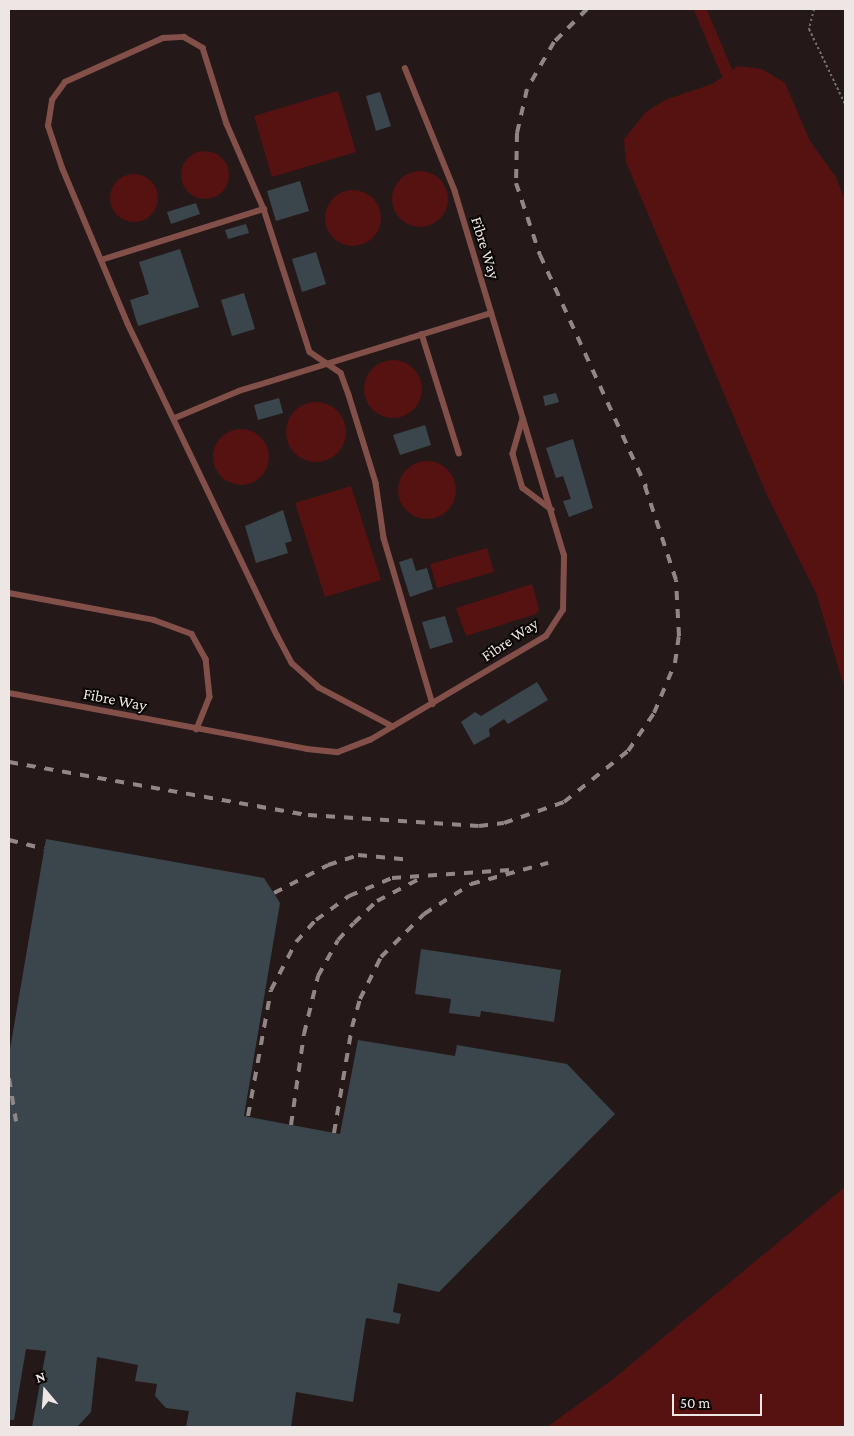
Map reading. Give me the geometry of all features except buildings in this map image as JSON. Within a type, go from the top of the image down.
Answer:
[{"type":"lane","points":[[393,727],[319,688],[292,664],[101,260],[48,126],[52,100],[65,82],[164,38],[184,37],[203,48],[227,124],[264,209],[310,352],[341,373],[349,395],[376,483],[384,538],[433,704]]},
{"type":"lane","name":"Fibre Way","points":[[9,693],[197,729],[338,752],[393,727],[546,636],[563,610],[564,556],[552,510],[455,192],[405,69]]},
{"type":"lane","points":[[101,260],[264,209]]},
{"type":"lane","points":[[175,418],[208,402],[325,363],[491,313]]},
{"type":"lane","points":[[422,334],[459,453]]},
{"type":"lane","points":[[523,418],[513,454],[523,488],[552,510]]},
{"type":"lane","points":[[9,593],[154,620],[192,634],[206,659],[210,697],[197,729]]},
{"type":"path","points":[[814,9],[809,29],[845,104]]},
{"type":"shaded area","points":[[738,66],[762,69],[785,83],[810,141],[836,177],[845,201],[845,689],[816,593],[766,493],[626,162],[624,139],[646,112],[665,100],[712,84]]},
{"type":"shaded area","points":[[338,91],[356,152],[272,177],[254,116]]},
{"type":"shaded area","points":[[200,151],[210,151],[222,158],[229,170],[229,180],[222,192],[210,199],[200,199],[192,195],[185,188],[181,180],[181,170],[185,162],[192,155]]},
{"type":"shaded area","points":[[415,171],[425,171],[440,179],[446,188],[448,199],[446,210],[440,219],[425,227],[415,227],[404,222],[397,215],[392,204],[392,194],[397,183],[404,176]]},
{"type":"shaded area","points":[[129,174],[139,174],[151,181],[158,193],[158,203],[151,215],[139,222],[129,222],[121,218],[114,211],[110,203],[110,193],[114,185],[121,178]]},
{"type":"shaded area","points":[[348,190],[358,190],[373,198],[379,207],[381,218],[379,229],[373,238],[358,246],[348,246],[337,241],[330,234],[325,223],[325,213],[330,202],[337,195]]},
{"type":"shaded area","points":[[387,360],[399,360],[414,368],[422,383],[422,395],[414,410],[399,418],[387,418],[372,410],[364,395],[364,383],[372,368]]},
{"type":"shaded area","points":[[310,402],[322,402],[333,407],[341,415],[346,426],[344,444],[333,457],[322,462],[310,462],[299,457],[291,449],[286,438],[286,426],[291,415],[299,407]]},
{"type":"shaded area","points":[[235,429],[247,429],[257,433],[265,441],[269,457],[265,473],[257,481],[247,485],[235,485],[225,481],[217,473],[213,463],[213,451],[217,441],[225,433]]},
{"type":"shaded area","points":[[427,461],[438,463],[448,469],[454,479],[456,490],[454,501],[448,511],[438,517],[427,519],[416,517],[406,511],[400,501],[398,490],[400,479],[406,469],[416,463]]},
{"type":"shaded area","points":[[351,486],[381,580],[325,597],[295,503]]},
{"type":"shaded area","points":[[487,548],[494,572],[437,588],[430,564]]},
{"type":"shaded area","points":[[532,584],[539,609],[536,614],[466,636],[456,608]]},
{"type":"shaded area","points":[[845,1187],[845,1427],[547,1427],[612,1380]]},
{"type":"waterway","points":[[700,9],[727,73]]},
{"type":"railway","points":[[587,9],[554,42],[527,89],[517,133],[516,183],[540,255],[646,487]]},
{"type":"railway","points":[[9,762],[308,815],[479,826],[504,823],[564,802],[628,751],[654,713],[675,663],[679,636],[676,580],[643,480]]},
{"type":"railway","points":[[9,840],[44,849]]},
{"type":"railway","points":[[274,893],[328,865],[358,855],[412,860]]},
{"type":"railway","points":[[334,1133],[352,1027],[360,999],[381,957],[424,914],[471,884],[548,863]]},
{"type":"railway","points":[[248,1116],[271,990],[296,942],[316,920],[349,896],[392,878],[510,870]]},
{"type":"railway","points":[[291,1125],[304,1034],[318,976],[338,940],[354,923],[377,901],[419,879]]},
{"type":"railway","points":[[9,1078],[16,1121]]}]
